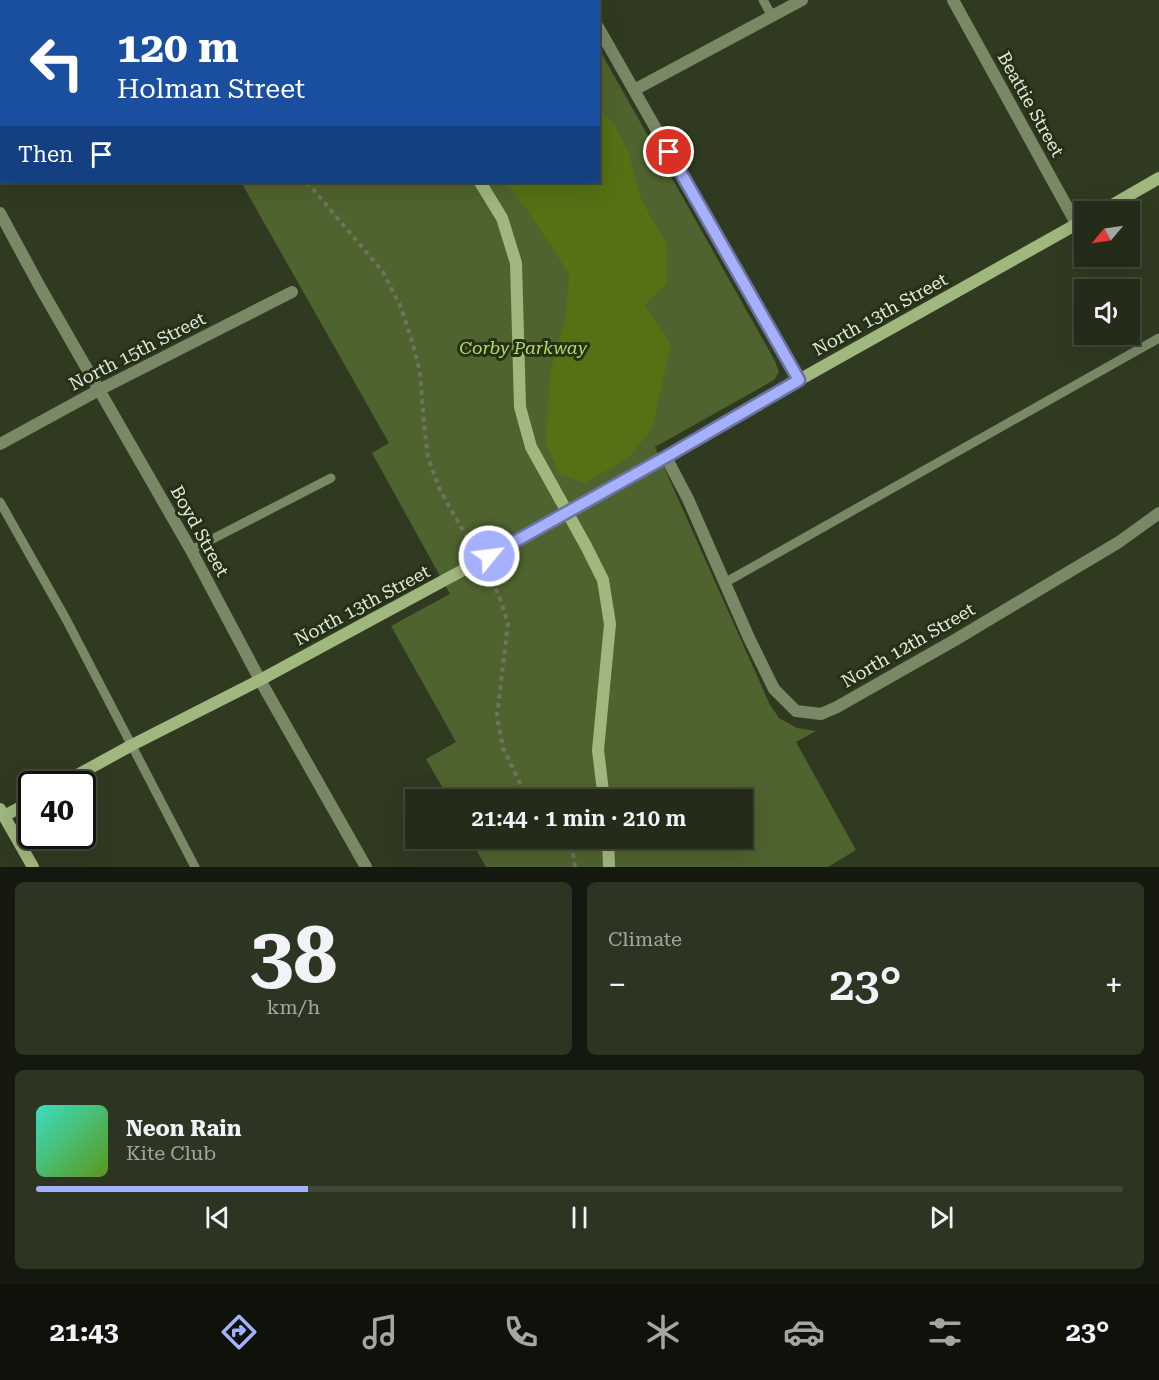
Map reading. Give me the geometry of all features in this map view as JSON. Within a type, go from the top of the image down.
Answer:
[{"type":"street","points":[[634,90],[802,0]]},
{"type":"street","name":"Beattie Street","points":[[953,0],[1074,211]]},
{"type":"street","points":[[600,30],[799,380]]},
{"type":"street","points":[[1119,201],[1159,178]]},
{"type":"street","points":[[481,183],[502,218],[516,263],[520,407],[531,447],[603,580],[610,624],[598,750],[603,789]]},
{"type":"street","name":"Boyd Street","points":[[0,213],[191,550],[260,680],[366,867]]},
{"type":"street","name":"North 13th Street","points":[[85,771],[485,559],[1074,227]]},
{"type":"street","name":"North 15th Street","points":[[0,444],[99,390],[292,292]]},
{"type":"street","name":"North 12th Street","points":[[666,457],[688,499],[774,689],[796,711],[821,714],[956,640],[1119,542],[1159,513]]},
{"type":"street","points":[[18,807],[1,814],[33,867]]},
{"type":"street","points":[[608,849],[609,867]]},
{"type":"lane","points":[[763,0],[772,16]]},
{"type":"lane","points":[[726,582],[1159,338]]},
{"type":"lane","points":[[191,550],[331,478]]},
{"type":"lane","points":[[0,502],[66,619],[195,867]]},
{"type":"path","points":[[308,183],[383,273],[400,305],[420,372],[428,458],[440,490],[485,559],[508,623],[497,716],[503,748],[525,789]]},
{"type":"path","points":[[572,849],[575,867]]},
{"type":"green space","name":"Corby Parkway","points":[[600,51],[775,361],[779,372],[774,380],[655,447],[770,705],[779,718],[797,728],[816,731],[796,742],[856,850],[828,867],[486,867],[476,849],[753,849],[753,789],[443,789],[426,759],[456,742],[391,626],[450,594],[372,453],[389,443],[242,183],[600,183]]},
{"type":"green space","points":[[600,111],[614,124],[628,151],[641,200],[667,244],[667,283],[645,305],[671,344],[652,429],[629,457],[585,483],[559,474],[546,442],[550,373],[566,315],[569,274],[507,183],[600,183]]},
{"type":"route","points":[[489,556],[799,380],[669,152]]}]
